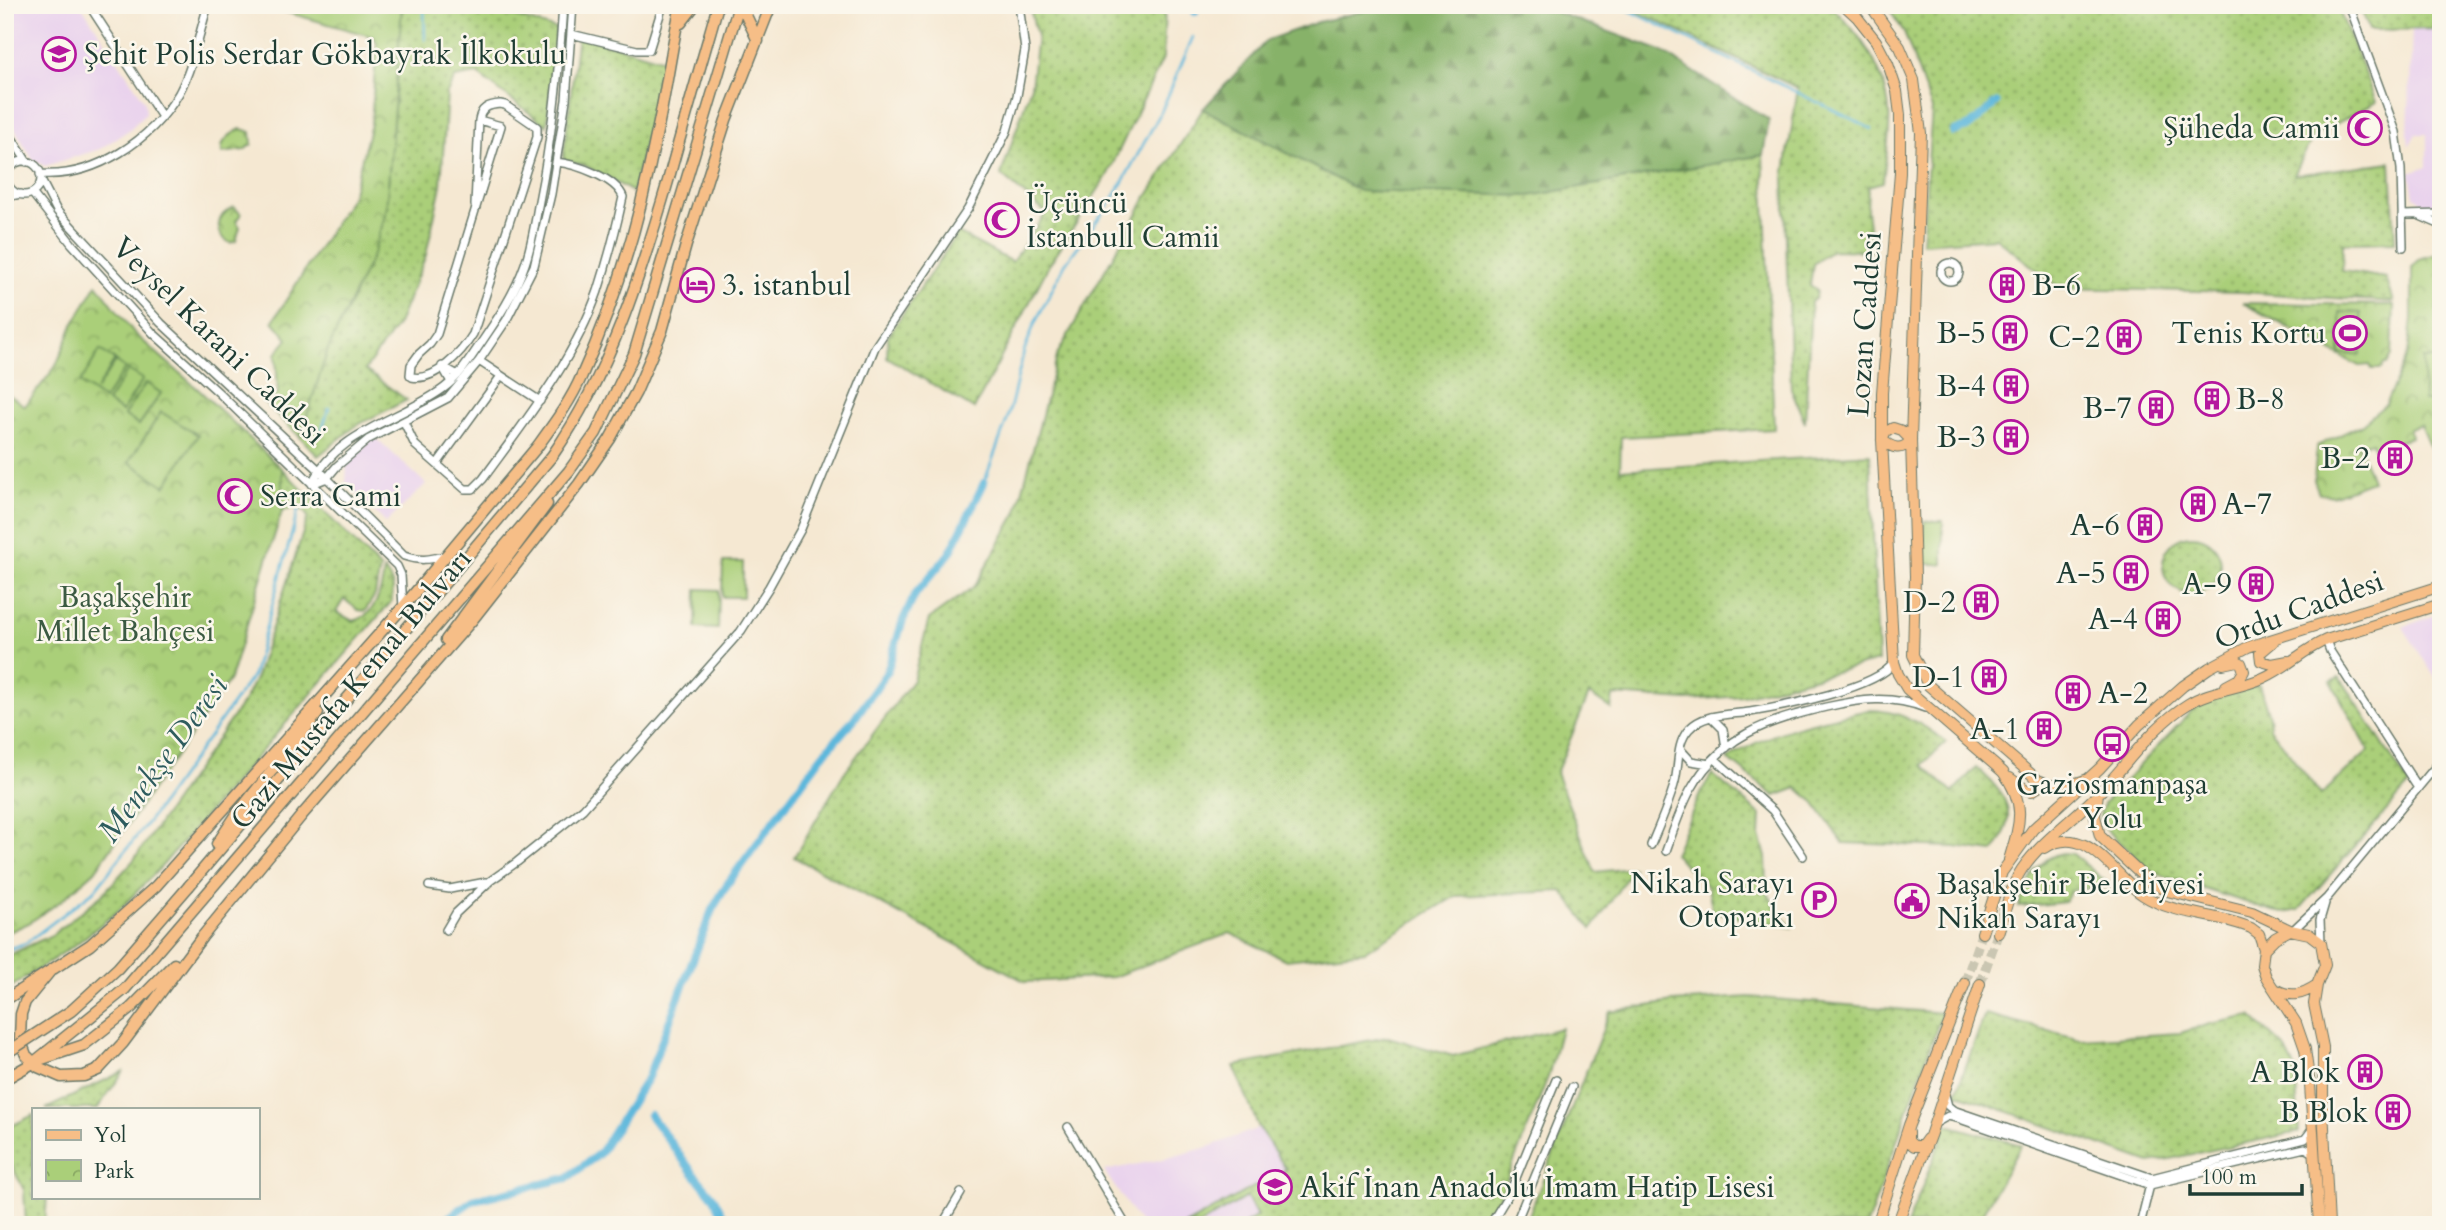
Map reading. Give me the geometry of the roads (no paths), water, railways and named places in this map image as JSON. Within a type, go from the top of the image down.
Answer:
[{"type":"highway","points":[[5,1000],[90,946],[156,886],[403,607],[537,447],[582,378],[627,251],[656,138],[681,5]]},
{"type":"highway","points":[[675,31],[695,5]]},
{"type":"highway","name":"Gazi Mustafa Kemal Bulvarı","points":[[5,1054],[71,1011],[118,968],[552,456],[574,425],[612,349],[642,271],[718,5]]},
{"type":"highway","points":[[740,5],[758,41]]},
{"type":"highway","name":"Gazi Mustafa Kemal Bulvarı","points":[[5,1079],[33,1063],[125,989],[569,471],[596,433],[634,354],[740,5]]},
{"type":"highway","points":[[51,970],[25,1002],[21,1014],[20,1039],[26,1055],[33,1063],[61,1077],[83,1076],[98,1070],[123,1043],[202,937],[473,619],[579,484],[610,439],[636,391],[662,331],[726,120],[771,5]]},
{"type":"highway","points":[[409,691],[540,516],[569,471]]},
{"type":"highway","points":[[189,886],[237,814],[403,607]]},
{"type":"highway","points":[[33,1063],[84,1045],[131,1008],[202,937]]},
{"type":"main road","name":"Lozan Caddesi","points":[[1870,5],[1900,47],[1914,80],[1919,110],[1920,176],[1911,440],[1913,655],[1928,685],[2038,780]]},
{"type":"main road","name":"Lozan Caddesi","points":[[1847,7],[1876,41],[1888,64],[1897,91],[1900,115],[1900,173],[1884,360],[1882,440],[1894,662]]},
{"type":"main road","points":[[1893,428],[1902,431],[1911,440],[1908,445],[1897,448],[1882,440],[1886,432],[1893,428]]},
{"type":"main road","name":"Ordu Caddesi","points":[[2009,860],[2044,818],[2090,778],[2159,705],[2209,668],[2248,647],[2441,586]]},
{"type":"main road","name":"Ordu Caddesi","points":[[2029,862],[2179,710],[2202,696],[2263,678],[2326,640],[2441,604]]},
{"type":"main road","points":[[2292,660],[2266,664],[2261,662],[2260,653],[2293,632]]},
{"type":"main road","points":[[2202,696],[2239,679],[2244,671],[2241,663],[2237,661],[2209,668]]},
{"type":"main road","points":[[1894,662],[1902,681],[1929,709],[2029,791],[2038,787],[2038,780],[2048,784],[2065,785],[2090,778]]},
{"type":"main road","points":[[1982,933],[2002,872],[2009,860],[2021,814],[2017,795],[2003,772]]},
{"type":"main road","points":[[2098,794],[2095,816],[2100,836],[2148,881],[2167,891],[2252,912],[2292,930],[2309,934],[2321,943],[2325,965],[2317,985],[2314,1004],[2323,1047],[2329,1225]]},
{"type":"main road","points":[[1998,933],[2017,880],[2029,862],[2049,845],[2067,841],[2082,843],[2095,852],[2145,896],[2162,904],[2245,925],[2259,934],[2264,949],[2264,972],[2296,1023],[2305,1049],[2319,1225]]},
{"type":"main road","points":[[2264,949],[2275,938],[2292,930]]},
{"type":"main road","points":[[1877,1225],[1909,1125],[1965,983]]},
{"type":"main road","points":[[1897,1225],[1980,984]]},
{"type":"main road","points":[[2274,989],[2298,995],[2317,985]]},
{"type":"main road","points":[[1909,1125],[1907,1138],[1914,1146],[1925,1144],[1932,1128]]},
{"type":"street","points":[[89,5],[162,117]]},
{"type":"street","points":[[41,177],[58,176],[107,160],[124,151],[162,117],[183,83],[208,5]]},
{"type":"street","points":[[312,484],[319,470],[360,433],[437,393],[451,382],[502,312],[526,262],[546,163],[555,105],[563,5]]},
{"type":"street","points":[[312,484],[327,478],[369,439],[448,398],[479,362],[506,321],[534,265],[556,162],[566,100],[573,5]]},
{"type":"street","points":[[571,34],[637,50],[649,50],[663,5]]},
{"type":"street","points":[[446,930],[456,913],[489,881],[583,809],[741,631],[769,587],[801,528],[875,347],[968,209],[1007,131],[1017,96],[1025,50],[1019,5]]},
{"type":"street","points":[[2350,5],[2396,132],[2403,247]]},
{"type":"street","points":[[475,212],[479,120],[488,105],[505,105],[537,127],[537,137],[476,326],[467,343],[442,366],[423,378],[412,377],[411,365],[437,334],[475,212],[501,127],[479,120]]},
{"type":"street","points":[[5,127],[27,162],[36,166],[41,177],[32,193],[5,197]]},
{"type":"street","points":[[5,151],[13,165]]},
{"type":"street","points":[[21,194],[12,189],[7,175],[13,165],[27,162]]},
{"type":"street","points":[[404,422],[415,445],[465,489],[473,489],[540,401],[578,336],[597,292],[623,197],[621,190],[582,167],[556,162]]},
{"type":"street","name":"Veysel Karani Caddesi","points":[[41,177],[57,211],[161,323],[319,470],[404,556],[415,560],[428,560],[446,556]]},
{"type":"street","name":"Veysel Karani Caddesi","points":[[32,193],[72,244],[153,333],[397,566],[401,575],[403,607]]},
{"type":"street","points":[[2402,215],[2441,215]]},
{"type":"street","points":[[2419,216],[2441,225]]},
{"type":"street","points":[[479,362],[540,401]]},
{"type":"street","points":[[442,366],[458,375]]},
{"type":"street","points":[[442,366],[451,382]]},
{"type":"street","points":[[437,464],[501,376]]},
{"type":"street","points":[[2326,640],[2330,651],[2418,788]]},
{"type":"street","points":[[1651,845],[1675,782],[1679,748],[1694,724],[1711,717],[1763,709],[1848,688],[1879,677],[1894,662]]},
{"type":"street","points":[[1666,851],[1689,793],[1713,761],[1748,731],[1858,700],[1891,699],[1929,709]]},
{"type":"street","points":[[1711,717],[1723,729],[1726,748]]},
{"type":"street","points":[[1679,748],[1691,761],[1713,761],[1773,811],[1803,856]]},
{"type":"street","points":[[2292,930],[2327,898],[2441,760]]},
{"type":"street","points":[[429,886],[450,888],[489,881]]},
{"type":"street","points":[[2321,943],[2320,920],[2327,898]]},
{"type":"street","points":[[1490,1225],[1511,1189],[1556,1080]]},
{"type":"street","points":[[1515,1225],[1572,1087]]},
{"type":"street","points":[[1944,1092],[1948,1106],[1953,1110],[2151,1182],[2305,1139],[2312,1130]]},
{"type":"street","points":[[1932,1128],[1948,1116],[1957,1118],[2151,1182],[2305,1148],[2314,1153]]},
{"type":"street","points":[[1068,1127],[1126,1225]]},
{"type":"street","points":[[2140,1225],[2151,1182]]},
{"type":"street","points":[[942,1225],[961,1193]]},
{"type":"waterway","name":"Menekşe Deresi","points":[[424,5],[425,40]]},
{"type":"waterway","points":[[1195,5],[1195,12]]},
{"type":"waterway","points":[[1253,9],[1268,5]]},
{"type":"waterway","points":[[1618,5],[1872,129]]},
{"type":"waterway","points":[[984,483],[1008,417],[1024,351],[1035,323],[1065,264],[1115,196],[1161,112],[1193,37]]},
{"type":"waterway","points":[[1954,132],[1970,126],[1996,103]]},
{"type":"waterway","name":"Menekşe Deresi","points":[[321,432],[329,408]]},
{"type":"waterway","points":[[438,1225],[473,1200],[567,1178],[600,1153],[648,1077],[712,910],[728,883],[821,757],[855,718],[887,672],[903,620],[916,593],[950,553],[984,483]]},
{"type":"waterway","name":"Menekşe Deresi","points":[[5,950],[26,943],[94,891],[151,818],[253,675],[299,507]]},
{"type":"waterway","points":[[650,1115],[714,1198],[728,1225]]},
{"type":"tunnel","points":[[1965,983],[1982,933]]},
{"type":"tunnel","points":[[1980,984],[1998,933]]},
{"type":"place","name":"Şehit Polis Serdar Gökbayrak İlkokulu","points":[[59,54]]},
{"type":"place","name":"Şüheda Camii","points":[[2365,128]]},
{"type":"place","name":"Üçüncü İstanbull Camii","points":[[1002,220]]},
{"type":"place","name":"3. istanbul","points":[[697,285]]},
{"type":"place","name":"B-6","points":[[2007,285]]},
{"type":"place","name":"B-5","points":[[2010,333]]},
{"type":"place","name":"Tenis Kortu","points":[[2350,333]]},
{"type":"place","name":"C-2","points":[[2124,337]]},
{"type":"place","name":"B-4","points":[[2011,386]]},
{"type":"place","name":"B-8","points":[[2212,399]]},
{"type":"place","name":"B-7","points":[[2156,408]]},
{"type":"place","name":"B-3","points":[[2011,437]]},
{"type":"place","name":"B-2","points":[[2395,458]]},
{"type":"place","name":"Serra Cami","points":[[235,496]]},
{"type":"place","name":"A-7","points":[[2198,504]]},
{"type":"place","name":"A-6","points":[[2145,525]]},
{"type":"place","name":"A-5","points":[[2131,573]]},
{"type":"place","name":"A-9","points":[[2256,584]]},
{"type":"place","name":"D-2","points":[[1981,602]]},
{"type":"place","name":"A-4","points":[[2163,619]]},
{"type":"place","name":"D-1","points":[[1989,677]]},
{"type":"place","name":"A-2","points":[[2073,693]]},
{"type":"place","name":"A-1","points":[[2044,729]]},
{"type":"place","name":"Gaziosmanpaşa Yolu","points":[[2112,744]]},
{"type":"place","name":"Nikah Sarayı Otoparkı","points":[[1819,900]]},
{"type":"place","name":"Başakşehir Belediyesi Nikah Sarayı","points":[[1912,901]]},
{"type":"place","name":"A Blok","points":[[2365,1072]]},
{"type":"place","name":"B Blok","points":[[2393,1112]]},
{"type":"place","name":"Akif İnan Anadolu İmam Hatip Lisesi","points":[[1275,1187]]},
{"type":"park label","name":"Başakşehir Millet Bahçesi","points":[[125,614]]}]
